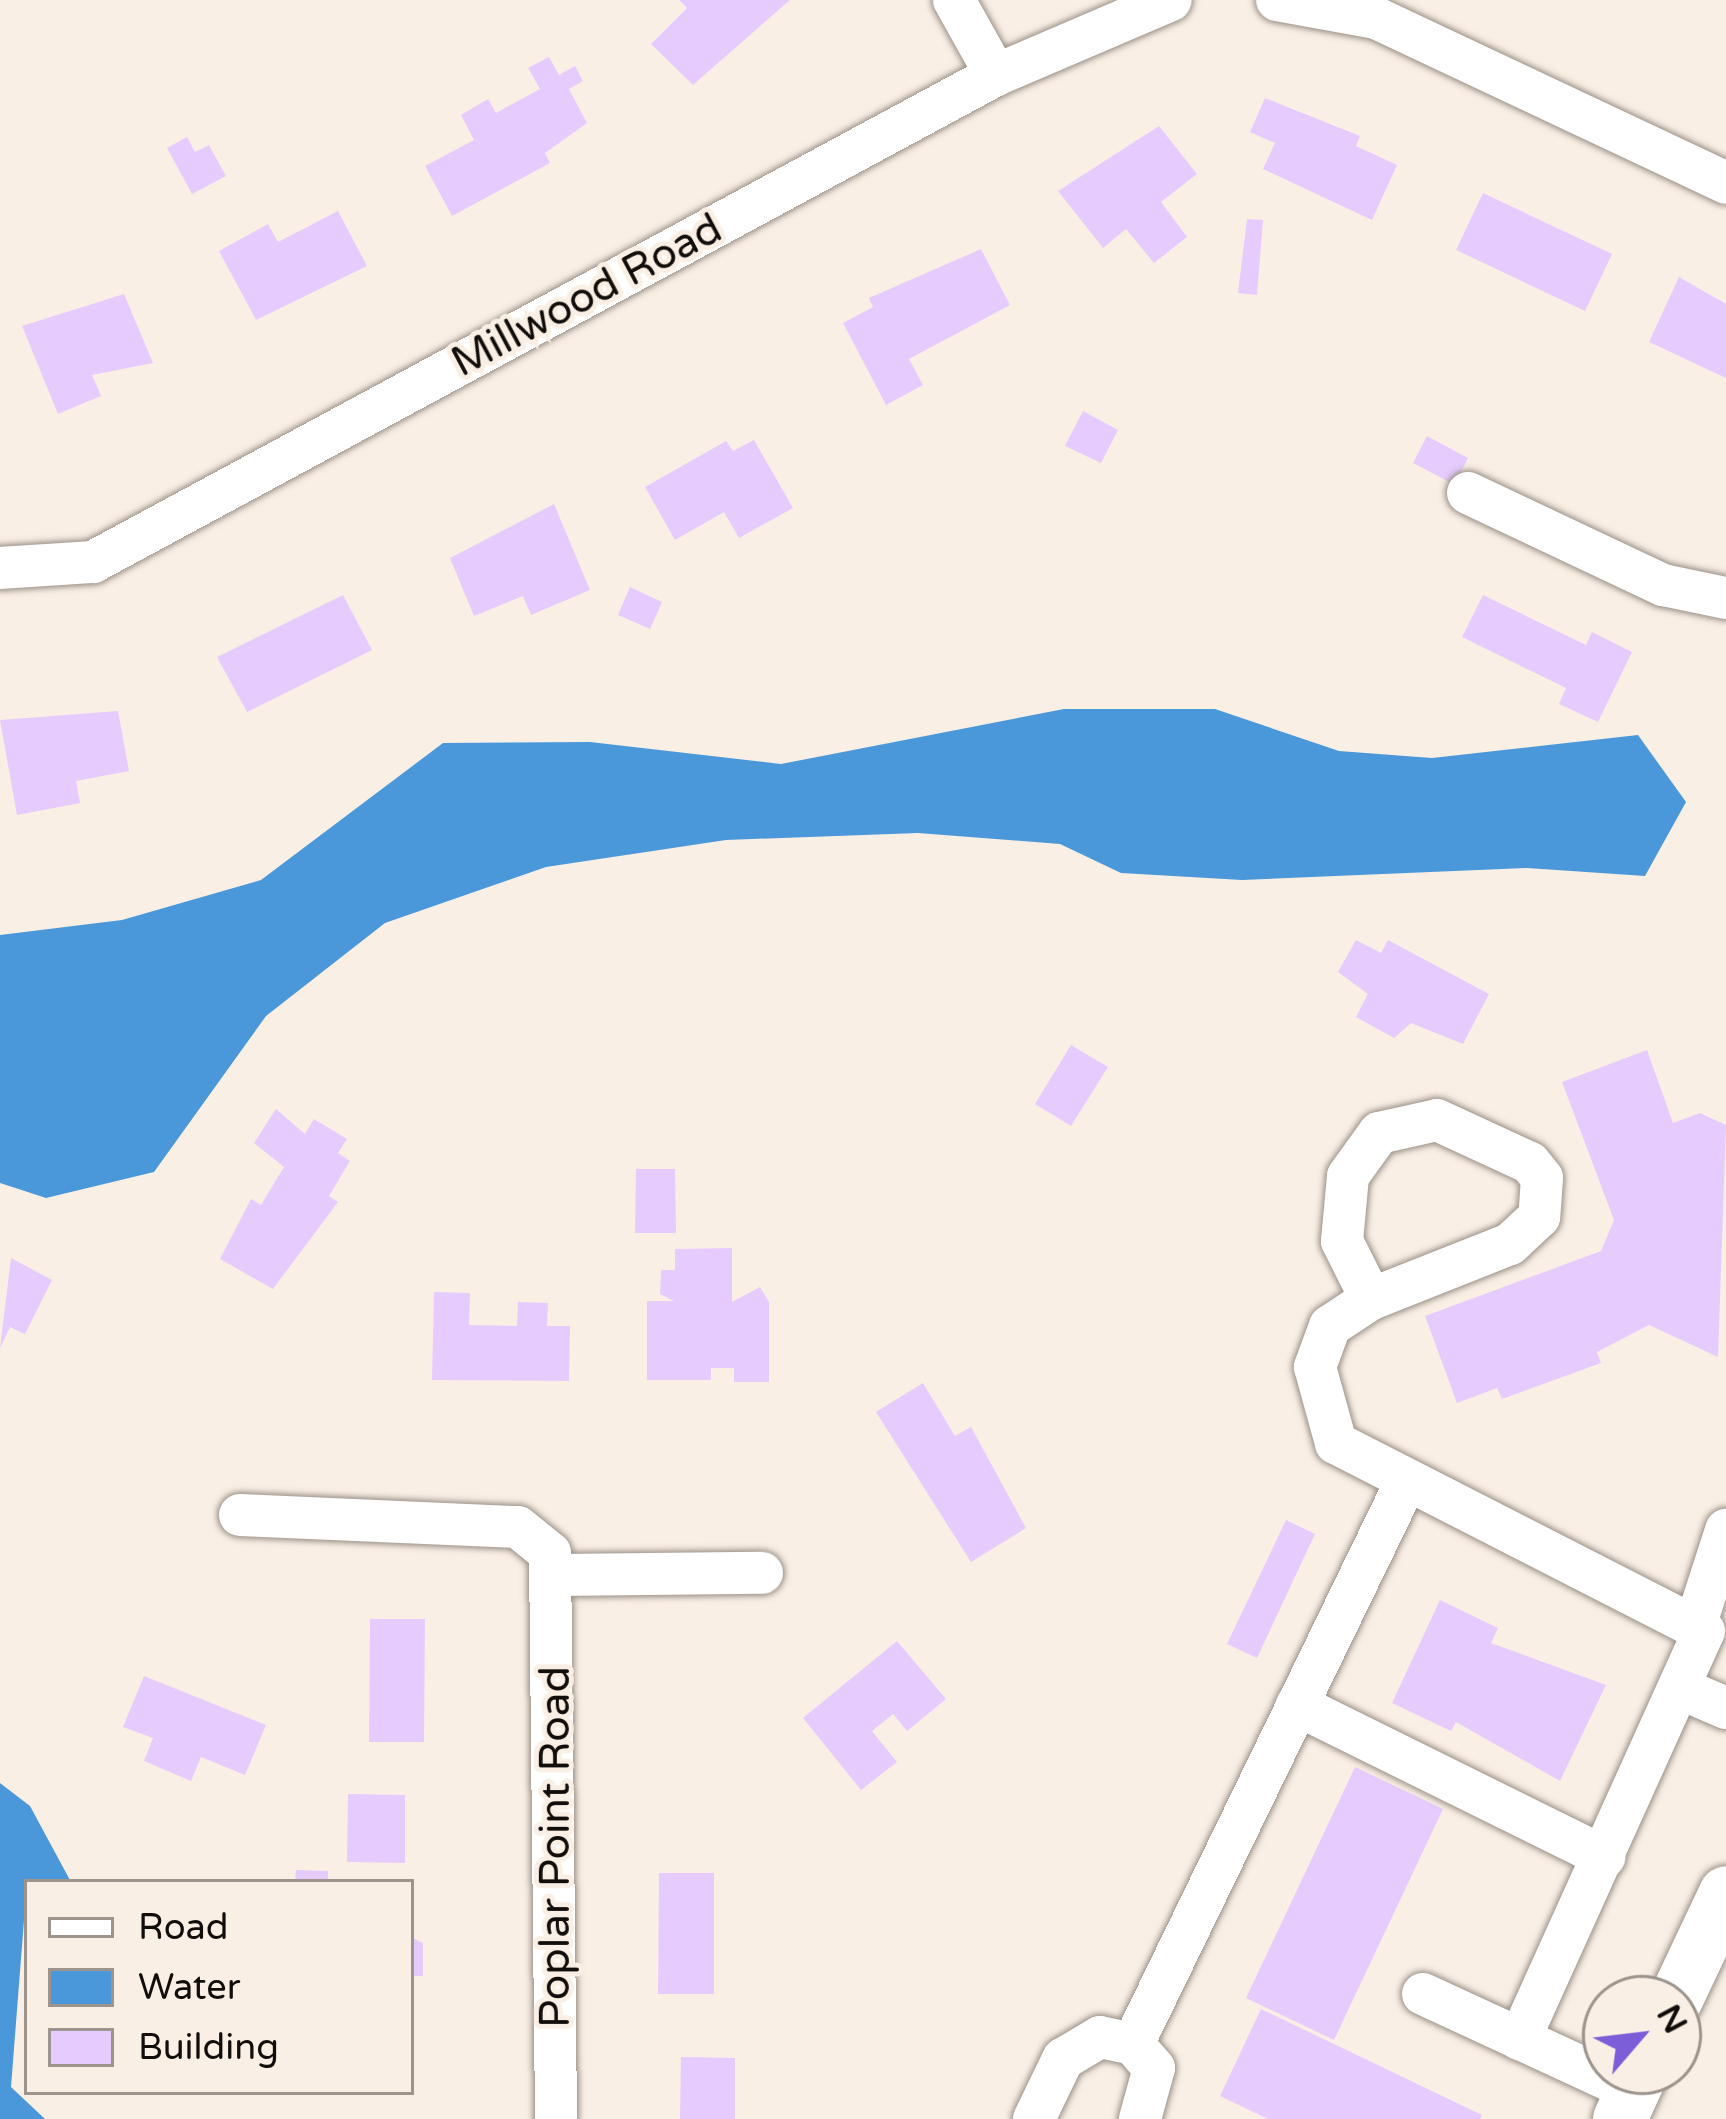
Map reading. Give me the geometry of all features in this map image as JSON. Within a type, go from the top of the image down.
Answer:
[{"type":"main road","points":[[1687,1975],[1726,1893]]},
{"type":"street","points":[[954,0],[996,75]]},
{"type":"street","name":"Millwood Road","points":[[0,568],[93,562],[996,75],[1171,0]]},
{"type":"street","points":[[1277,0],[1380,9],[1726,183]]},
{"type":"street","points":[[1468,493],[1663,585],[1726,598]]},
{"type":"street","points":[[1371,1299],[1342,1241],[1342,1209],[1357,1153],[1379,1133],[1406,1121],[1473,1127],[1542,1178],[1525,1235],[1371,1299],[1330,1326],[1315,1392],[1336,1443],[1404,1486],[1697,1620]]},
{"type":"street","points":[[1133,2044],[1404,1486]]},
{"type":"street","points":[[240,1515],[518,1527],[556,1575],[762,1573]]},
{"type":"street","points":[[1520,2039],[1705,1643],[1697,1620],[1726,1530]]},
{"type":"street","name":"Poplar Point Road","points":[[556,1575],[556,2119]]},
{"type":"street","points":[[1684,1690],[1726,1708]]},
{"type":"street","points":[[1298,1705],[1605,1857]]},
{"type":"street","points":[[1423,1994],[1582,2069]]},
{"type":"street","points":[[1034,2119],[1078,2045],[1133,2044],[1154,2068],[1140,2119]]},
{"type":"water","points":[[1064,709],[1215,709],[1339,751],[1432,758],[1638,735],[1686,802],[1645,876],[1527,868],[1242,880],[1121,873],[1060,844],[918,833],[726,840],[546,867],[385,923],[266,1016],[154,1172],[46,1198],[0,1183],[0,935],[122,920],[261,880],[443,743],[590,742],[781,764]]},
{"type":"water","points":[[0,1783],[30,1806],[69,1879],[24,1879],[11,2087],[45,2119],[0,2119]]},
{"type":"building","points":[[679,0],[790,0],[693,85],[651,44],[687,8]]},
{"type":"building","points":[[549,57],[559,75],[575,66],[583,81],[569,89],[587,123],[545,153],[550,163],[452,216],[425,166],[474,140],[461,115],[488,99],[496,113],[540,89],[528,68]]},
{"type":"building","points":[[1265,98],[1360,136],[1356,146],[1397,165],[1372,220],[1263,169],[1275,143],[1250,132]]},
{"type":"building","points":[[1159,126],[1197,174],[1161,202],[1187,237],[1154,263],[1126,229],[1103,248],[1058,191]]},
{"type":"building","points":[[187,137],[195,152],[209,145],[226,176],[192,194],[167,148]]},
{"type":"building","points":[[1483,193],[1612,254],[1585,311],[1456,250]]},
{"type":"building","points":[[338,211],[367,266],[256,320],[219,251],[268,224],[278,242]]},
{"type":"building","points":[[1247,219],[1263,220],[1257,295],[1238,293]]},
{"type":"building","points":[[981,249],[1010,305],[909,359],[923,385],[886,405],[843,323],[873,307],[869,298]]},
{"type":"building","points":[[1679,277],[1726,304],[1726,378],[1649,342]]},
{"type":"building","points":[[124,294],[153,363],[92,375],[101,396],[58,414],[22,326]]},
{"type":"building","points":[[1083,411],[1118,430],[1101,463],[1065,446]]},
{"type":"building","points":[[1427,436],[1468,458],[1455,485],[1413,463]]},
{"type":"building","points":[[754,440],[793,508],[739,538],[724,512],[675,540],[645,487],[726,441],[733,451]]},
{"type":"building","points":[[554,504],[590,590],[531,615],[523,596],[474,616],[450,558]]},
{"type":"building","points":[[630,587],[662,602],[650,629],[618,615]]},
{"type":"building","points":[[343,595],[372,650],[247,712],[217,657]]},
{"type":"building","points":[[1483,595],[1586,645],[1592,632],[1632,652],[1598,722],[1559,704],[1566,688],[1462,637]]},
{"type":"building","points":[[118,711],[129,771],[76,781],[80,803],[17,815],[0,720]]},
{"type":"building","points":[[1356,940],[1381,953],[1388,940],[1489,994],[1463,1044],[1411,1023],[1394,1038],[1356,1017],[1368,994],[1338,972]]},
{"type":"building","points":[[1071,1045],[1108,1067],[1071,1126],[1035,1104]]},
{"type":"building","points":[[1647,1050],[1673,1123],[1700,1113],[1726,1125],[1718,1357],[1649,1325],[1597,1352],[1601,1363],[1502,1399],[1497,1388],[1457,1403],[1425,1316],[1601,1251],[1614,1220],[1562,1082]]},
{"type":"building","points":[[276,1109],[305,1134],[314,1119],[347,1139],[338,1153],[350,1161],[329,1196],[338,1202],[273,1289],[220,1259],[251,1199],[261,1205],[284,1167],[254,1143]]},
{"type":"building","points":[[636,1169],[675,1169],[676,1233],[635,1233]]},
{"type":"building","points":[[732,1248],[732,1302],[760,1287],[769,1302],[769,1382],[734,1382],[734,1368],[711,1368],[711,1380],[647,1380],[647,1301],[674,1301],[660,1294],[661,1270],[675,1270],[675,1249]]},
{"type":"building","points":[[11,1258],[52,1280],[25,1334],[10,1327],[0,1348]]},
{"type":"building","points":[[434,1292],[470,1293],[469,1325],[517,1326],[518,1302],[548,1303],[547,1326],[570,1326],[569,1381],[432,1380]]},
{"type":"building","points":[[923,1383],[955,1436],[971,1427],[1026,1528],[971,1562],[876,1412]]},
{"type":"building","points":[[1286,1520],[1315,1534],[1257,1658],[1227,1644]]},
{"type":"building","points":[[1440,1600],[1498,1628],[1491,1643],[1606,1685],[1560,1781],[1456,1722],[1451,1731],[1392,1703]]},
{"type":"building","points":[[370,1619],[425,1619],[424,1742],[369,1742]]},
{"type":"building","points":[[897,1641],[946,1699],[907,1731],[893,1714],[872,1731],[897,1762],[861,1790],[803,1718]]},
{"type":"building","points":[[144,1676],[266,1725],[245,1775],[201,1757],[191,1781],[144,1761],[153,1738],[123,1727]]},
{"type":"building","points":[[1355,1767],[1443,1809],[1334,2040],[1246,1998]]},
{"type":"building","points":[[348,1794],[405,1795],[405,1863],[347,1862]]},
{"type":"building","points":[[296,1870],[328,1871],[328,1879],[295,1879]]},
{"type":"building","points":[[659,1873],[714,1873],[714,1994],[658,1994]]},
{"type":"building","points":[[414,1938],[423,1943],[423,1976],[414,1976]]},
{"type":"building","points":[[1261,2009],[1482,2115],[1480,2119],[1268,2119],[1220,2096]]},
{"type":"building","points":[[681,2057],[735,2058],[735,2119],[680,2119]]}]
